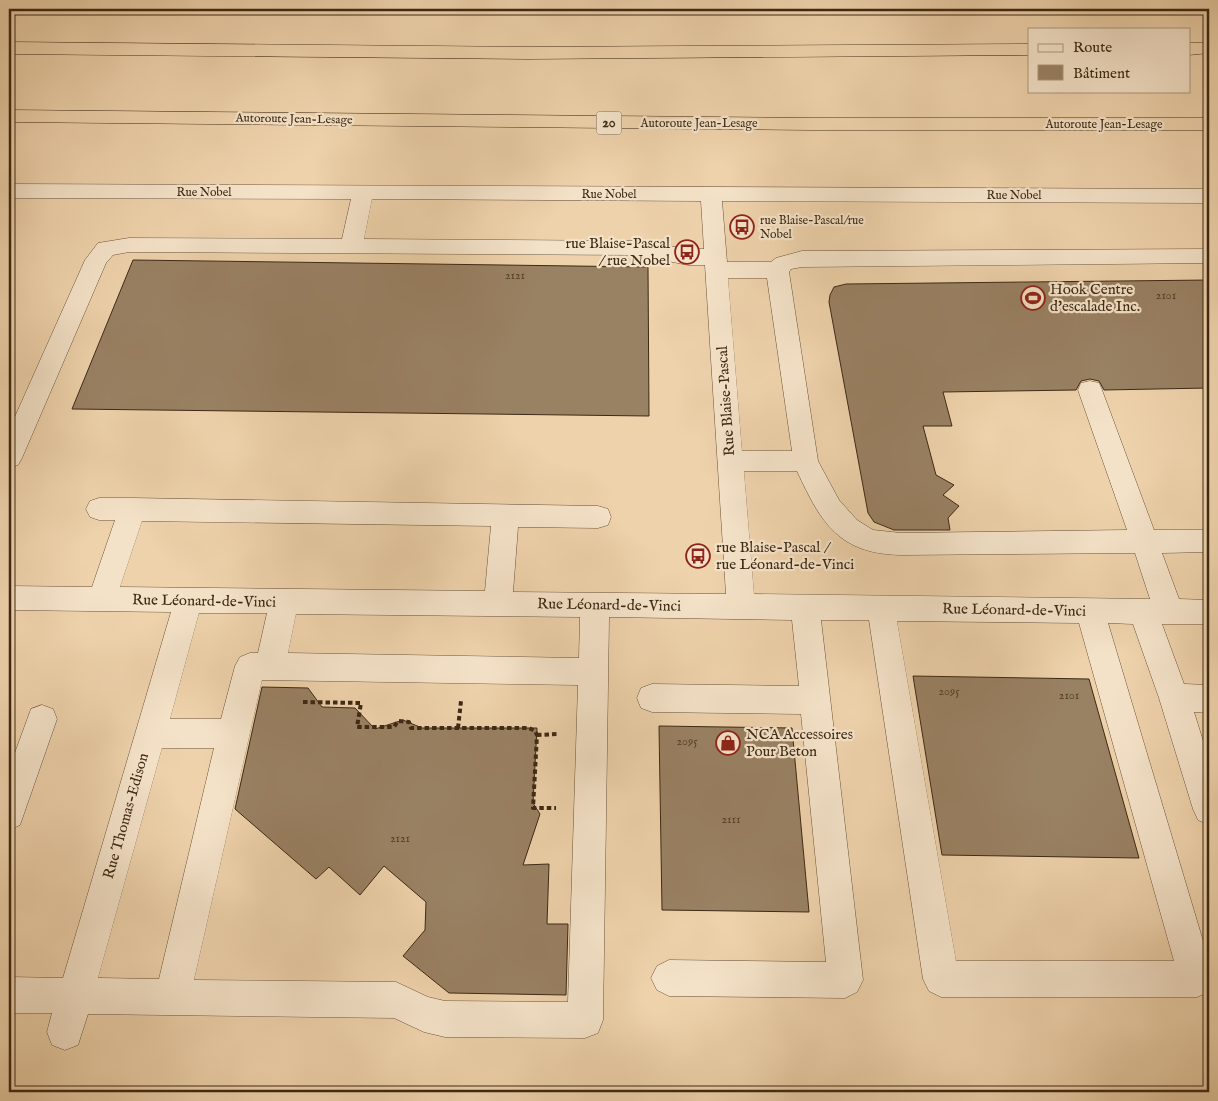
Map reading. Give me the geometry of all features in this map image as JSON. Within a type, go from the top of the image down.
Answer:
[{"type":"highway","points":[[9,48],[519,53],[1028,50]]},
{"type":"highway","points":[[1190,49],[1209,48]]},
{"type":"highway","name":"Autoroute Jean-Lesage","points":[[9,116],[793,124],[1209,124]]},
{"type":"street","name":"Rue Nobel","points":[[9,191],[1209,196]]},
{"type":"street","points":[[351,247],[363,193]]},
{"type":"street","name":"Rue Blaise-Pascal","points":[[711,195],[741,607]]},
{"type":"street","points":[[9,458],[96,260],[106,248],[129,245],[637,248],[716,263],[777,270]]},
{"type":"street","points":[[777,270],[784,263],[802,259],[1209,256]]},
{"type":"street","points":[[777,270],[804,442],[805,461],[814,482],[844,525],[854,534],[868,540],[891,544],[1209,541]]},
{"type":"street","points":[[1090,390],[1144,542],[1174,698],[1209,809]]},
{"type":"street","points":[[730,461],[805,461]]},
{"type":"street","points":[[99,509],[598,517]]},
{"type":"street","points":[[102,599],[132,509]]},
{"type":"street","points":[[498,604],[505,516]]},
{"type":"street","name":"Rue Léonard-de-Vinci","points":[[9,598],[1209,612]]},
{"type":"street","name":"Rue Thomas-Edison","points":[[65,1032],[188,600]]},
{"type":"street","points":[[270,666],[284,602]]},
{"type":"street","points":[[9,995],[396,1000],[424,1014],[445,1019],[586,1020],[595,604]]},
{"type":"street","points":[[669,978],[845,980],[806,607]]},
{"type":"street","points":[[881,608],[941,978],[1197,979],[1090,610]]},
{"type":"street","points":[[172,997],[232,734],[250,666],[593,672]]},
{"type":"street","points":[[652,698],[815,700]]},
{"type":"street","points":[[1174,698],[1209,699]]},
{"type":"street","points":[[9,814],[42,719]]},
{"type":"street","points":[[150,733],[232,734]]},
{"type":"path","points":[[303,702],[361,703],[357,727],[394,728],[398,721],[403,720],[408,722],[411,728],[529,728],[535,731],[537,735],[533,808]]},
{"type":"building","points":[[133,260],[648,267],[649,416],[72,409]]},
{"type":"building","points":[[1209,280],[1209,388],[1104,390],[1099,381],[1090,379],[1081,381],[1076,390],[943,392],[952,426],[923,426],[936,475],[954,485],[943,495],[959,506],[948,518],[950,530],[894,530],[874,522],[868,513],[829,302],[834,287],[846,284]]},
{"type":"building","points":[[913,676],[1089,679],[1139,858],[942,855]]},
{"type":"building","points":[[262,687],[308,688],[322,707],[355,708],[375,729],[403,720],[422,728],[537,728],[533,803],[540,814],[523,865],[549,864],[547,924],[568,924],[566,995],[449,993],[403,956],[425,930],[426,902],[384,866],[360,895],[329,867],[316,879],[235,809]]},
{"type":"building","points":[[659,726],[792,728],[809,912],[662,910]]},
{"type":"place","name":"rue Blaise-Pascal/rue Nobel","points":[[742,227]]},
{"type":"place","name":"rue Blaise-Pascal / rue Nobel","points":[[687,252]]},
{"type":"place","name":"Hook Centre d'escalade Inc.","points":[[1033,298]]},
{"type":"place","name":"rue Blaise-Pascal / rue Léonard-de-Vinci","points":[[698,556]]},
{"type":"place","name":"NCA Accessoires Pour Beton","points":[[728,743]]}]
